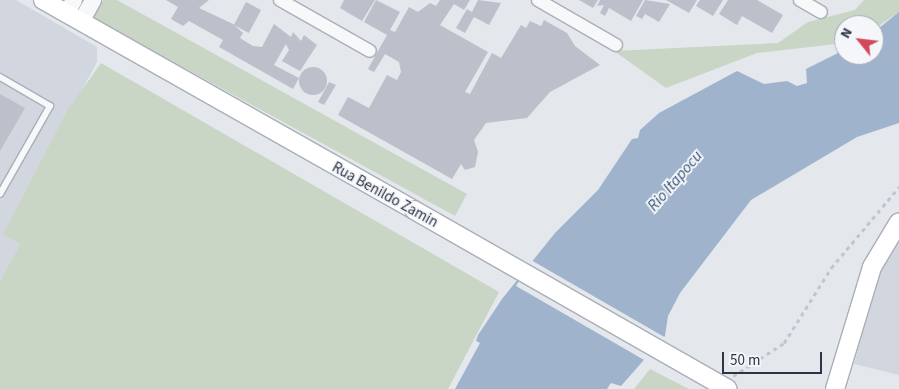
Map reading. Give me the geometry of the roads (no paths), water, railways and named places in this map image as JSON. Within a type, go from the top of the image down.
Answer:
[{"type":"main road","name":"Rua Benildo Zamin","points":[[43,0],[73,12],[414,210],[728,384]]},
{"type":"main road","points":[[835,389],[872,267],[899,222]]},
{"type":"street","points":[[73,12],[93,0]]},
{"type":"street","points":[[280,0],[370,51]]},
{"type":"street","points":[[538,0],[616,45]]},
{"type":"street","points":[[800,0],[820,12]]},
{"type":"lane","points":[[0,77],[50,106],[0,194]]},
{"type":"water","name":"Rio Itapocu","points":[[899,12],[899,123],[857,137],[751,200],[680,293],[668,316],[665,336],[621,386],[611,383],[607,389],[455,389],[480,343],[476,341],[478,335],[502,299],[555,233],[598,190],[632,139],[638,138],[640,130],[659,113],[737,71],[764,84],[787,81],[797,86],[807,83],[806,69],[834,55],[834,65],[884,65],[884,24]]}]
